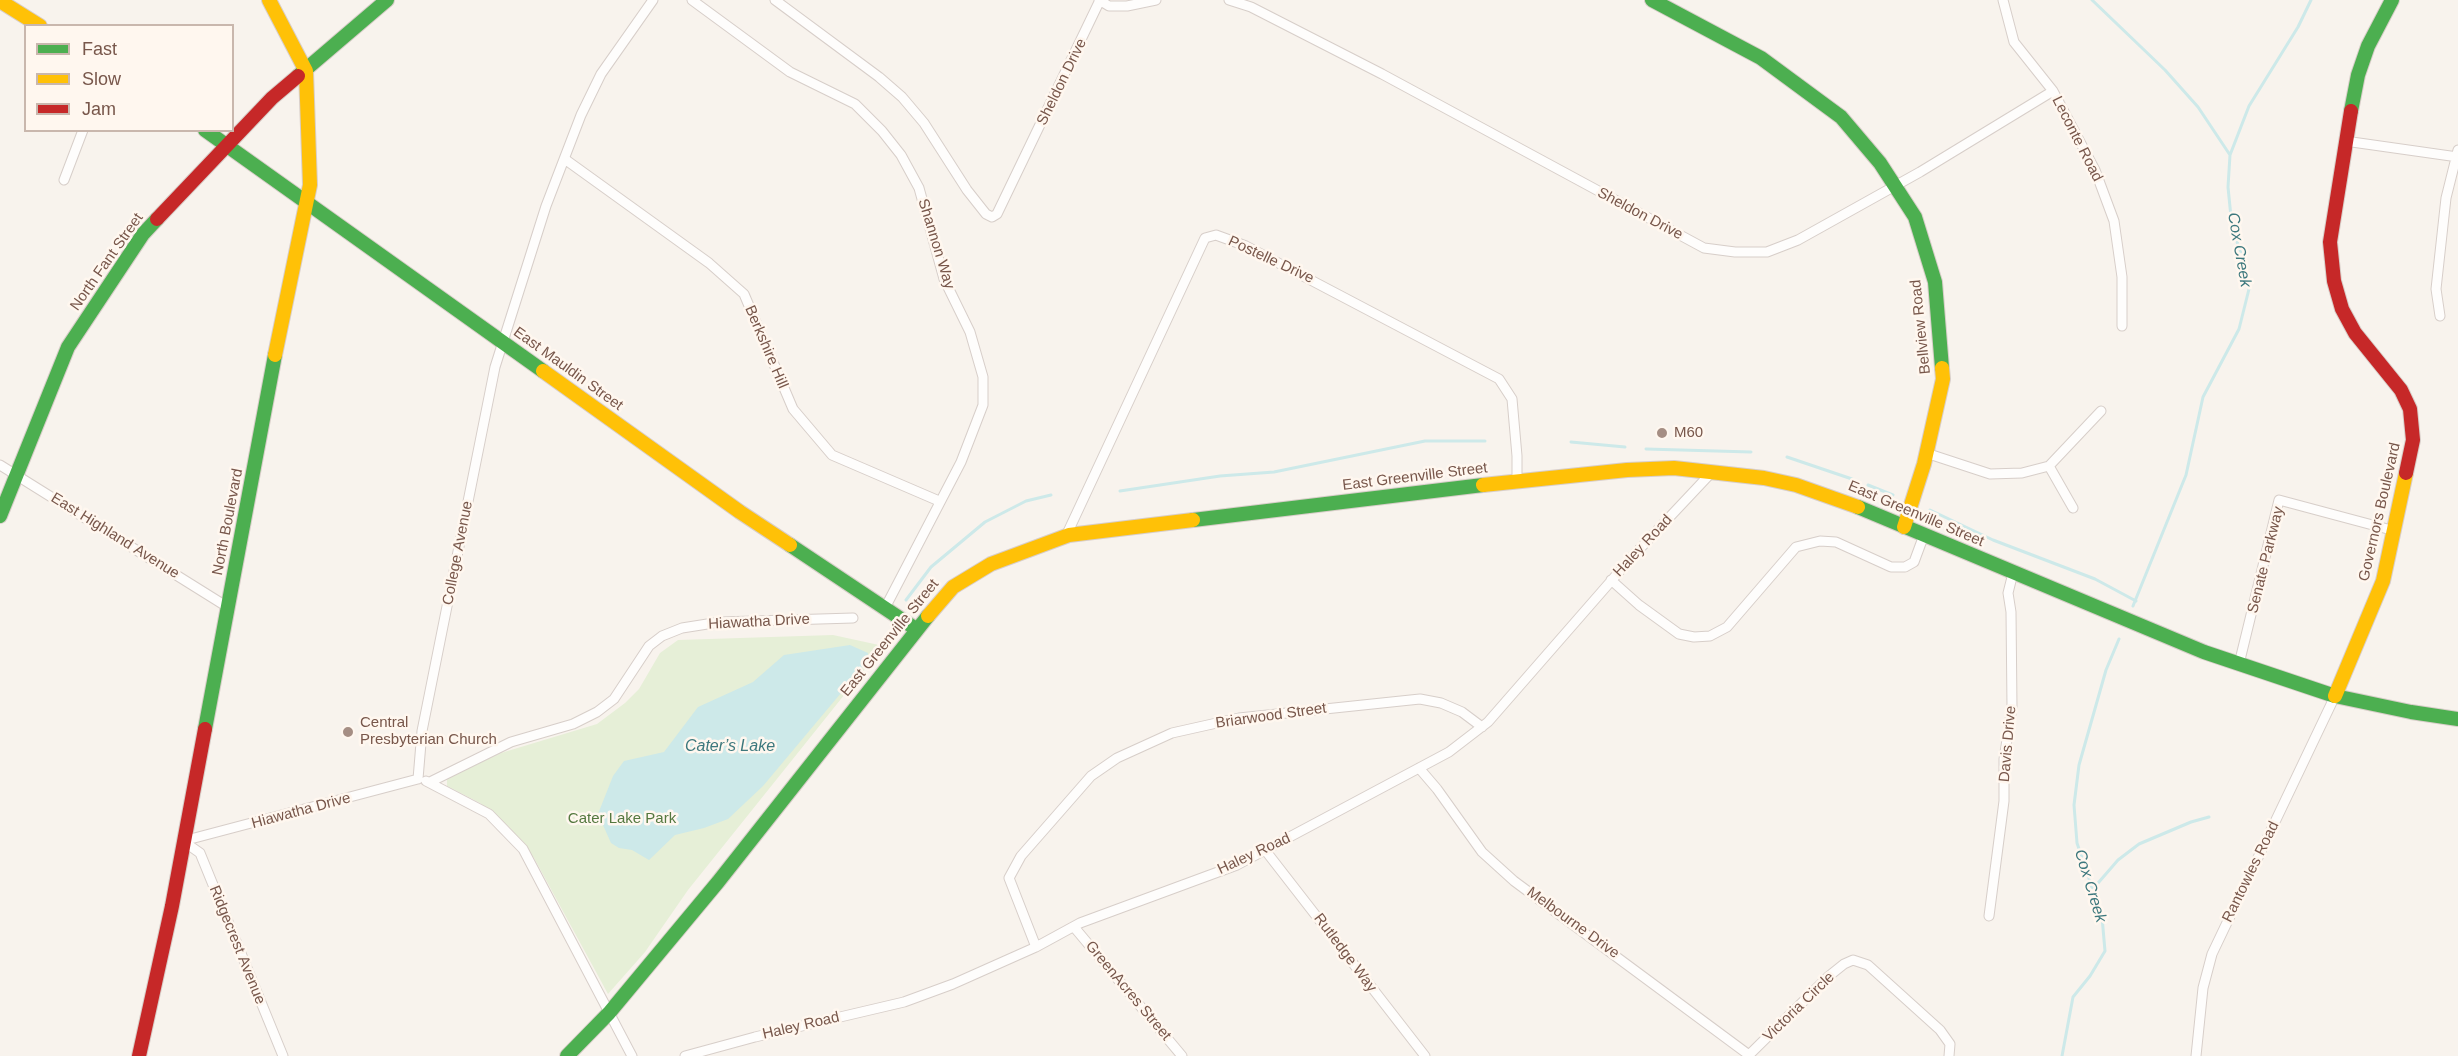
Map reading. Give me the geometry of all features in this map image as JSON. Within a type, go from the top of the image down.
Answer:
[{"type":"street","name":"North Boulevard","points":[[139,1056],[172,906],[286,296],[310,185],[306,71],[269,0]]},
{"type":"street","name":"North Fant Street","points":[[0,516],[44,403],[73,339],[143,234],[272,98],[387,0]]},
{"type":"street","name":"College Avenue","points":[[418,779],[422,731],[495,367],[546,206],[566,160],[581,115],[601,74],[653,0]]},
{"type":"street","name":"Shannon Way","points":[[692,0],[790,72],[855,104],[882,131],[901,155],[919,188],[944,279],[970,332],[983,377],[983,405],[961,462],[885,608]]},
{"type":"street","name":"Sheldon Drive","points":[[775,0],[879,77],[902,97],[924,123],[967,189],[986,214],[992,217],[998,214],[1100,0],[1109,6],[1127,6],[1156,0]]},
{"type":"street","name":"Sheldon Drive","points":[[1229,0],[1251,7],[1382,74],[1704,248],[1735,252],[1767,252],[1798,240],[1895,186],[2053,91]]},
{"type":"street","name":"Bellview Road","points":[[1652,0],[1761,58],[1841,117],[1880,163],[1915,217],[1935,282],[1943,379],[1926,453],[1904,527]]},
{"type":"street","name":"Leconte Road","points":[[2003,0],[2014,42],[2053,91],[2095,170],[2114,221],[2122,277],[2122,326]]},
{"type":"street","name":"Governors Boulevard","points":[[2335,696],[2383,581],[2412,454],[2413,429],[2410,409],[2401,390],[2355,333],[2337,295],[2330,242],[2345,141],[2358,75],[2368,46],[2392,0]]},
{"type":"street","points":[[0,1],[37,24]]},
{"type":"street","points":[[64,180],[82,132]]},
{"type":"street","name":"East Mauldin Street","points":[[208,132],[740,512],[916,629]]},
{"type":"street","points":[[2345,141],[2457,155],[2446,198],[2436,289],[2440,316]]},
{"type":"street","name":"Berkshire Hill","points":[[566,160],[709,263],[744,294],[793,409],[832,455],[939,501]]},
{"type":"street","name":"Postelle Drive","points":[[1066,536],[1195,258],[1205,238],[1216,235],[1256,251],[1499,379],[1512,399],[1517,482]]},
{"type":"street","points":[[1926,453],[1990,474],[2022,473],[2049,466],[2101,411]]},
{"type":"street","name":"East Highland Avenue","points":[[0,465],[229,608]]},
{"type":"street","points":[[2049,466],[2073,508]]},
{"type":"street","name":"East Greenville Street","points":[[567,1056],[609,1013],[718,882],[916,629],[953,587],[991,564],[1066,536],[1627,470],[1674,468],[1764,478],[1833,497],[2204,652],[2335,696],[2458,719]]},
{"type":"street","name":"Haley Road","points":[[685,1056],[904,1002],[953,984],[1036,947],[1074,927],[1237,865],[1449,752],[1482,727],[1540,664],[1611,580],[1712,472]]},
{"type":"street","name":"Senate Parkway","points":[[2240,664],[2279,500],[2395,531]]},
{"type":"street","points":[[1611,580],[1639,605],[1679,634],[1694,637],[1710,636],[1727,627],[1796,547],[1820,541],[1836,542],[1891,567],[1905,567],[1914,562],[1923,535]]},
{"type":"street","name":"Davis Drive","points":[[1989,916],[2004,801],[2004,759],[2012,707],[2011,612],[2008,593],[2013,573]]},
{"type":"street","name":"Hiawatha Drive","points":[[430,782],[511,742],[573,724],[597,712],[614,699],[649,646],[662,636],[682,628],[720,622],[853,618]]},
{"type":"street","name":"Rantowles Road","points":[[2196,1056],[2203,988],[2212,954],[2335,696]]},
{"type":"street","name":"Briarwood Street","points":[[1036,947],[1009,878],[1021,856],[1091,776],[1118,758],[1172,733],[1239,718],[1420,699],[1441,703],[1462,712],[1482,727]]},
{"type":"street","name":"Melbourne Drive","points":[[1419,768],[1437,789],[1482,852],[1514,881],[1749,1055]]},
{"type":"street","points":[[418,779],[430,782],[489,814],[524,849],[632,1056]]},
{"type":"street","name":"Hiawatha Drive","points":[[183,841],[418,779]]},
{"type":"street","name":"Ridgecrest Avenue","points":[[183,841],[200,853],[283,1056]]},
{"type":"street","name":"Rutledge Way","points":[[1265,850],[1425,1056]]},
{"type":"street","name":"GreenAcres Street","points":[[1074,927],[1182,1056]]},
{"type":"street","name":"Victoria Circle","points":[[1749,1055],[1829,976],[1853,960],[1868,964],[1940,1030],[1950,1044],[1948,1056]]},
{"type":"green space","name":"Cater Lake Park","points":[[833,635],[879,645],[877,654],[688,890],[645,952],[608,994],[534,858],[508,826],[480,803],[447,786],[447,778],[501,753],[597,724],[639,689],[660,653],[678,640]]},
{"type":"water","name":"Cater’s Lake","points":[[850,645],[868,653],[867,662],[763,786],[728,819],[675,835],[649,860],[632,850],[619,848],[611,843],[598,814],[613,776],[624,761],[664,752],[698,707],[753,682],[784,655]]},
{"type":"waterway","points":[[2092,0],[2165,70],[2198,107],[2230,155]]},
{"type":"waterway","name":"Cox Creek","points":[[2133,606],[2186,475],[2203,397],[2239,329],[2249,289],[2243,259],[2232,227],[2228,187],[2230,155],[2249,106],[2298,27],[2311,0]]},
{"type":"waterway","points":[[1120,491],[1220,476],[1274,472],[1425,441],[1485,441]]},
{"type":"waterway","points":[[1571,442],[1625,447]]},
{"type":"waterway","points":[[1646,449],[1751,452]]},
{"type":"waterway","points":[[1787,457],[1852,479]]},
{"type":"waterway","points":[[1868,485],[1893,495]]},
{"type":"waterway","points":[[906,600],[931,567],[985,522],[1026,501],[1051,495]]},
{"type":"waterway","points":[[1930,510],[1993,540],[2095,579],[2136,601]]},
{"type":"waterway","name":"Cox Creek","points":[[2062,1056],[2073,997],[2090,976],[2105,951],[2102,917],[2077,843],[2074,805],[2079,765],[2106,670],[2119,639]]},
{"type":"waterway","points":[[2092,890],[2118,860],[2139,844],[2191,822],[2209,817]]},
{"type":"traffic: fast","points":[[298,76],[387,0]]},
{"type":"traffic: fast","points":[[1652,0],[1761,58],[1841,117],[1880,163],[1915,217],[1935,282],[1942,368]]},
{"type":"traffic: fast","points":[[2351,111],[2358,75],[2368,46],[2392,0]]},
{"type":"traffic: fast","points":[[208,132],[543,371]]},
{"type":"traffic: fast","points":[[0,516],[68,347],[143,234],[157,219]]},
{"type":"traffic: fast","points":[[205,729],[275,355]]},
{"type":"traffic: fast","points":[[1193,520],[1483,485]]},
{"type":"traffic: fast","points":[[1858,507],[2204,652],[2335,696],[2458,719]]},
{"type":"traffic: fast","points":[[790,545],[916,629]]},
{"type":"traffic: fast","points":[[567,1056],[609,1013],[718,882],[928,616]]},
{"type":"traffic: slow","points":[[269,0],[306,71],[310,185],[275,355]]},
{"type":"traffic: slow","points":[[0,1],[37,24]]},
{"type":"traffic: slow","points":[[1904,527],[1924,464],[1943,379],[1942,368]]},
{"type":"traffic: slow","points":[[543,371],[740,512],[790,545]]},
{"type":"traffic: slow","points":[[1483,485],[1627,470],[1674,468],[1764,478],[1796,485],[1858,507]]},
{"type":"traffic: slow","points":[[2335,696],[2383,581],[2406,473]]},
{"type":"traffic: slow","points":[[928,616],[953,587],[991,564],[1069,535],[1193,520]]},
{"type":"traffic: jam","points":[[157,219],[272,98],[298,76]]},
{"type":"traffic: jam","points":[[2351,111],[2330,242],[2334,281],[2342,309],[2355,333],[2401,390],[2410,409],[2413,440],[2406,473]]},
{"type":"traffic: jam","points":[[139,1056],[172,906],[205,729]]},
{"type":"place","name":"M60","points":[[1662,433]]},
{"type":"place","name":"Central Presbyterian Church","points":[[348,732]]}]
